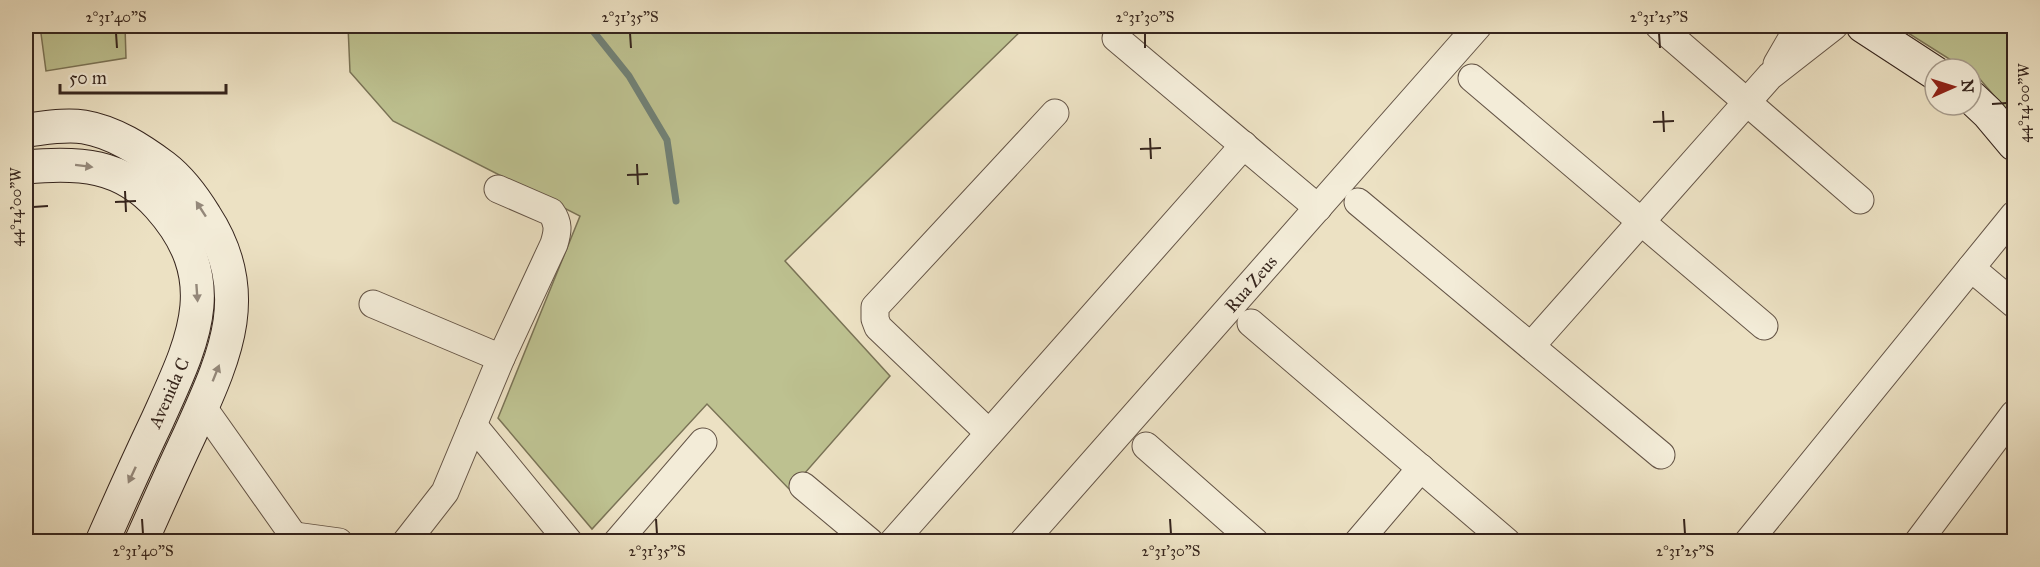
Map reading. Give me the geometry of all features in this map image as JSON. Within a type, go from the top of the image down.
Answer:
[{"type":"street","name":"Rua Zeus","points":[[1023,542],[1478,26]]},
{"type":"street","points":[[1659,26],[1860,200]]},
{"type":"street","points":[[1770,76],[1798,26]]},
{"type":"street","points":[[1531,346],[1770,76],[1834,26]]},
{"type":"street","points":[[1863,26],[1923,65]]},
{"type":"street","points":[[1116,38],[1318,208]]},
{"type":"street","points":[[1472,78],[1764,326]]},
{"type":"street","points":[[1983,108],[2014,144]]},
{"type":"street","points":[[989,433],[878,327],[875,320],[876,308],[1055,113]]},
{"type":"street","name":"Avenida C","points":[[26,130],[62,126],[84,127],[102,132],[142,150],[173,174],[194,198],[211,225],[224,254],[231,282],[232,306],[226,349],[141,542]]},
{"type":"street","points":[[893,542],[1244,145]]},
{"type":"street","name":"Avenida C","points":[[26,167],[70,164],[91,166],[129,180],[149,194],[167,214],[182,237],[196,277],[197,315],[188,353],[102,542]]},
{"type":"street","points":[[406,542],[445,492],[501,358],[554,244],[558,230],[551,212],[498,189]]},
{"type":"street","points":[[1358,202],[1661,455]]},
{"type":"street","points":[[1752,540],[2014,215]]},
{"type":"street","points":[[1971,268],[2014,304]]},
{"type":"street","points":[[373,304],[501,358]]},
{"type":"street","points":[[1251,323],[1507,542]]},
{"type":"street","points":[[202,406],[297,539],[339,542]]},
{"type":"street","points":[[1918,542],[2014,414]]},
{"type":"street","points":[[472,425],[569,542]]},
{"type":"street","points":[[616,542],[703,442]]},
{"type":"street","points":[[1146,446],[1255,542]]},
{"type":"street","points":[[1358,542],[1421,468]]},
{"type":"street","points":[[803,486],[870,542]]},
{"type":"green space","points":[[40,26],[125,26],[126,58],[46,71]]},
{"type":"green space","points":[[348,26],[1026,26],[785,261],[890,376],[790,490],[707,404],[592,529],[498,418],[580,216],[393,121],[350,72]]},
{"type":"green space","points":[[1897,26],[2014,26],[2014,119],[1983,83],[1983,57],[1946,57]]},
{"type":"waterway","points":[[589,26],[629,76],[667,140],[676,201]]}]
